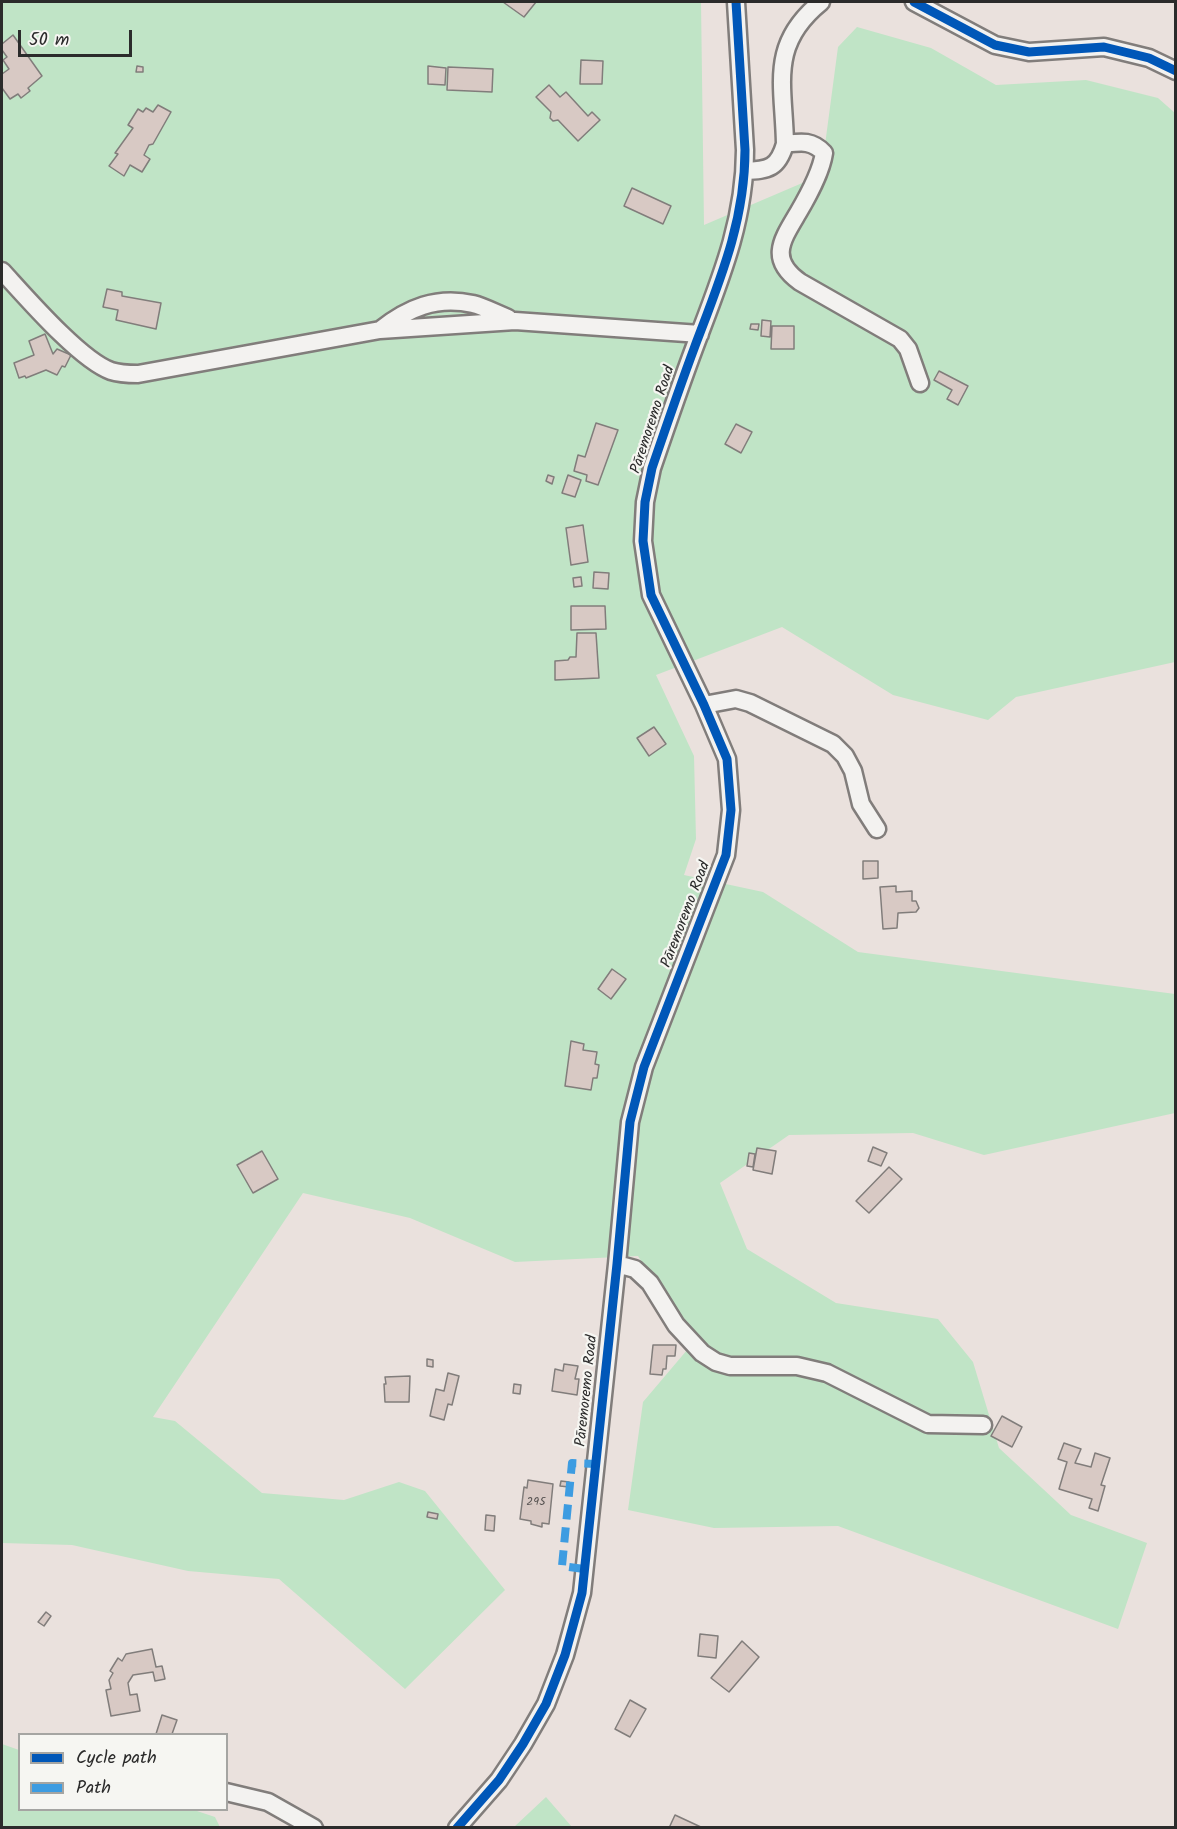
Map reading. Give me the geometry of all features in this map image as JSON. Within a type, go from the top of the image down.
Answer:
[{"type":"street","name":"Pāremoremo Road","points":[[457,1827],[499,1780],[524,1744],[546,1704],[565,1655],[582,1593],[630,1122],[644,1067],[726,855],[731,810],[727,759],[704,705],[651,595],[643,541],[645,502],[652,468],[735,232],[745,171],[736,2]]},
{"type":"street","points":[[745,171],[766,169],[778,161],[784,144],[782,63],[791,36],[809,12],[821,2]]},
{"type":"street","points":[[914,2],[995,45],[1029,52],[1104,47],[1149,58],[1176,71]]},
{"type":"street","points":[[784,144],[803,142],[817,145],[824,153],[823,162],[812,187],[784,235],[780,254],[784,265],[790,275],[800,282],[900,339],[908,349],[920,383]]},
{"type":"street","points":[[2,270],[32,304],[76,346],[100,365],[124,374],[138,374],[380,330],[515,321],[700,334]]},
{"type":"street","points":[[380,330],[397,316],[426,303],[473,304],[515,321]]},
{"type":"street","points":[[704,705],[736,699],[750,703],[833,744],[853,771],[861,804],[877,829]]},
{"type":"street","points":[[617,1264],[635,1269],[650,1283],[676,1325],[702,1353],[716,1362],[730,1366],[797,1366],[827,1373],[928,1424],[983,1425]]},
{"type":"street","points":[[228,1792],[268,1802],[314,1827]]},
{"type":"green space","points":[[2,2],[701,2],[704,225],[821,175],[838,47],[857,27],[931,48],[996,85],[1086,80],[1158,98],[1175,113],[1175,662],[1016,697],[988,720],[893,695],[782,627],[656,675],[694,756],[696,839],[684,875],[763,892],[858,952],[1175,994],[1175,1113],[984,1155],[913,1133],[789,1135],[720,1183],[747,1249],[836,1303],[938,1319],[973,1362],[999,1448],[1071,1515],[1147,1543],[1118,1629],[838,1526],[714,1528],[628,1510],[643,1402],[693,1343],[638,1256],[515,1262],[410,1218],[303,1193],[153,1417],[175,1421],[262,1493],[344,1500],[399,1482],[425,1491],[505,1590],[405,1689],[279,1579],[188,1571],[72,1545],[2,1543]]},
{"type":"green space","points":[[2,1744],[18,1750],[18,1811],[197,1811],[215,1817],[220,1827],[2,1827]]},
{"type":"green space","points":[[546,1797],[572,1827],[514,1827]]},
{"type":"building","points":[[503,2],[536,2],[524,17]]},
{"type":"building","points":[[13,35],[42,76],[28,88],[30,91],[21,98],[18,94],[10,99],[2,88],[2,74],[9,69],[3,60],[7,57],[2,50],[2,44]]},
{"type":"building","points":[[581,60],[603,61],[602,84],[580,84]]},
{"type":"building","points":[[137,66],[143,67],[143,72],[136,72]]},
{"type":"building","points":[[428,66],[446,68],[445,85],[428,84]]},
{"type":"building","points":[[448,67],[493,69],[492,92],[447,90]]},
{"type":"building","points":[[549,85],[560,97],[566,92],[588,116],[592,112],[600,120],[578,141],[558,120],[553,121],[550,118],[551,112],[536,97]]},
{"type":"building","points":[[158,105],[171,112],[144,155],[150,159],[142,172],[130,165],[124,176],[109,166],[118,154],[115,153],[133,128],[128,125],[138,109],[143,112],[146,108],[153,112]]},
{"type":"building","points":[[632,188],[671,206],[663,224],[624,206]]},
{"type":"building","points":[[107,289],[122,292],[122,296],[161,303],[156,329],[116,320],[118,310],[103,307]]},
{"type":"building","points":[[762,320],[771,321],[770,337],[761,336]]},
{"type":"building","points":[[751,324],[759,324],[758,330],[750,329]]},
{"type":"building","points":[[772,326],[794,326],[794,349],[771,349]]},
{"type":"building","points":[[45,334],[53,354],[57,349],[71,355],[65,367],[62,366],[57,375],[46,370],[26,378],[25,376],[19,378],[14,363],[34,355],[29,341]]},
{"type":"building","points":[[939,371],[968,386],[958,405],[947,399],[952,390],[934,380]]},
{"type":"building","points":[[596,423],[618,430],[598,485],[586,481],[587,475],[574,471],[578,455],[585,457]]},
{"type":"building","points":[[736,424],[752,432],[741,453],[725,444]]},
{"type":"building","points":[[548,475],[554,477],[552,484],[546,481]]},
{"type":"building","points":[[568,475],[581,480],[575,497],[562,493]]},
{"type":"building","points":[[583,525],[588,562],[571,565],[566,528]]},
{"type":"building","points":[[594,572],[609,573],[608,589],[593,588]]},
{"type":"building","points":[[581,577],[582,586],[574,587],[573,578]]},
{"type":"building","points":[[571,606],[605,606],[606,629],[571,630]]},
{"type":"building","points":[[577,633],[596,633],[599,678],[555,680],[555,661],[576,657]]},
{"type":"building","points":[[654,727],[666,744],[649,756],[637,738]]},
{"type":"building","points":[[863,861],[878,861],[878,878],[863,879]]},
{"type":"building","points":[[896,886],[896,892],[912,891],[912,901],[916,901],[919,908],[916,912],[898,913],[897,928],[883,929],[880,887]]},
{"type":"building","points":[[612,969],[626,979],[611,999],[598,989]]},
{"type":"building","points":[[571,1041],[584,1044],[583,1050],[597,1052],[595,1064],[599,1065],[597,1078],[593,1078],[591,1090],[565,1086]]},
{"type":"building","points":[[873,1147],[887,1153],[881,1166],[868,1161]]},
{"type":"building","points":[[757,1148],[776,1151],[772,1174],[753,1170]]},
{"type":"building","points":[[262,1151],[278,1179],[253,1193],[237,1165]]},
{"type":"building","points":[[749,1153],[755,1154],[753,1167],[747,1166]]},
{"type":"building","points":[[889,1167],[902,1179],[869,1213],[856,1201]]},
{"type":"building","points":[[653,1345],[676,1345],[675,1356],[667,1356],[666,1369],[663,1369],[662,1375],[650,1374]]},
{"type":"building","points":[[427,1359],[433,1360],[433,1367],[427,1366]]},
{"type":"building","points":[[564,1364],[578,1366],[575,1379],[579,1379],[577,1395],[552,1391],[555,1369],[563,1371]]},
{"type":"building","points":[[448,1373],[459,1376],[452,1405],[448,1404],[444,1420],[430,1416],[436,1389],[444,1391]]},
{"type":"building","points":[[410,1376],[409,1402],[385,1402],[385,1377]]},
{"type":"building","points":[[514,1384],[521,1385],[520,1394],[513,1393]]},
{"type":"building","points":[[1002,1416],[1022,1427],[1012,1447],[991,1436]]},
{"type":"building","points":[[1064,1443],[1081,1449],[1075,1463],[1091,1467],[1095,1453],[1110,1458],[1101,1485],[1105,1486],[1098,1511],[1089,1508],[1092,1499],[1059,1489],[1067,1462],[1058,1459]]},
{"type":"building","points":[[528,1480],[553,1484],[549,1524],[542,1523],[542,1527],[531,1524],[531,1521],[520,1519],[524,1487],[527,1488]]},
{"type":"building","points":[[561,1481],[569,1482],[569,1487],[560,1486]]},
{"type":"building","points":[[428,1512],[438,1514],[437,1519],[427,1517]]},
{"type":"building","points":[[486,1515],[495,1516],[494,1531],[485,1530]]},
{"type":"building","points":[[46,1612],[51,1616],[44,1626],[38,1622]]},
{"type":"building","points":[[700,1634],[718,1636],[716,1658],[698,1656]]},
{"type":"building","points":[[742,1641],[759,1657],[729,1692],[711,1678]]},
{"type":"building","points":[[152,1649],[156,1667],[162,1666],[165,1679],[155,1681],[153,1672],[133,1675],[128,1683],[130,1695],[137,1694],[140,1711],[111,1716],[106,1690],[111,1689],[109,1680],[113,1673],[110,1671],[118,1658],[122,1661],[126,1654]]},
{"type":"building","points":[[630,1700],[646,1709],[630,1737],[615,1729]]},
{"type":"building","points":[[162,1715],[177,1720],[172,1733],[156,1733]]},
{"type":"building","points":[[675,1815],[703,1828],[669,1828]]},
{"type":"marked path","points":[[584,1569],[562,1566],[572,1463],[596,1464]]},
{"type":"cycle path","points":[[457,1828],[499,1780],[523,1744],[546,1704],[565,1655],[582,1593],[630,1122],[644,1067],[726,855],[731,810],[727,759],[704,705],[651,595],[643,541],[645,502],[652,468],[722,274],[741,201],[745,150],[736,2]]},
{"type":"cycle path","points":[[914,2],[995,45],[1029,52],[1104,47],[1149,58],[1176,71]]}]
